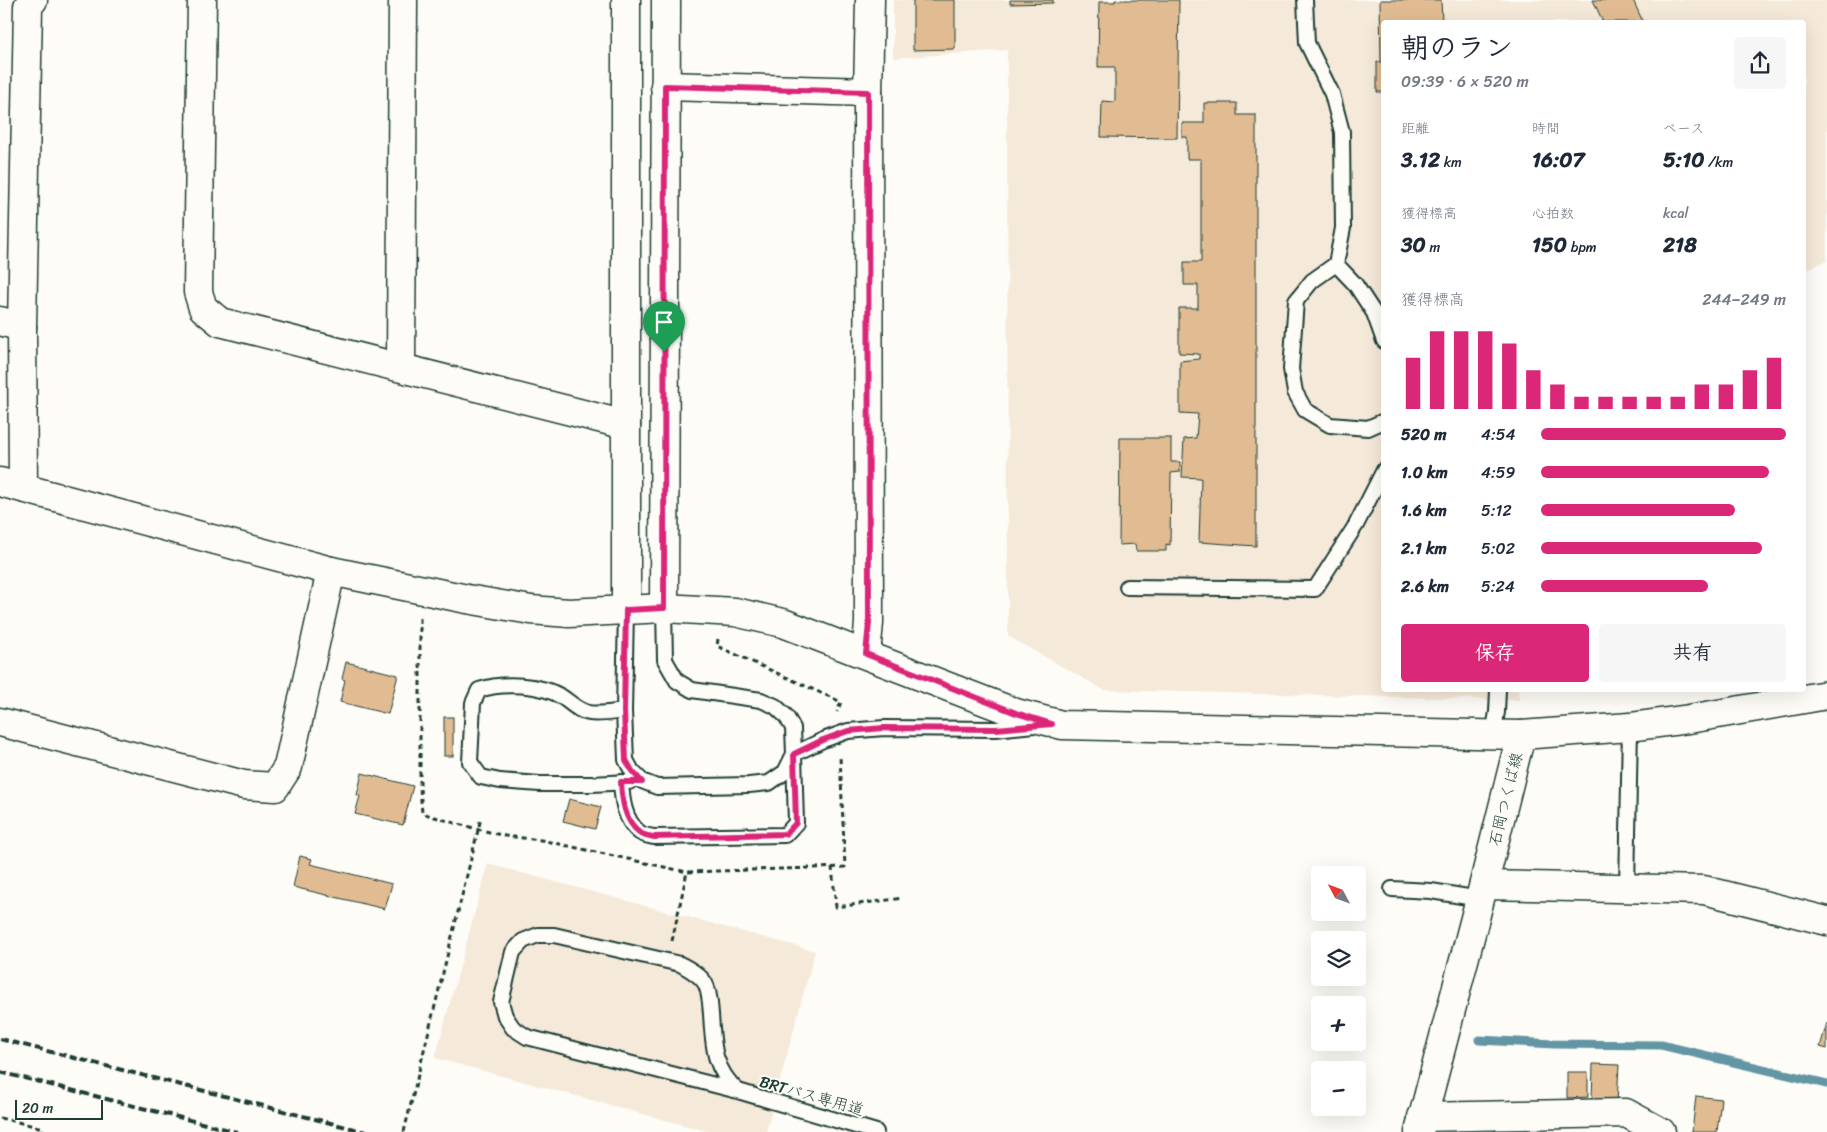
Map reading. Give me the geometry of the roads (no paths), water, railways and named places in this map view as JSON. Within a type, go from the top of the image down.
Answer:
[{"type":"street","points":[[33,0],[28,6],[11,324],[11,485],[331,571],[420,590],[531,610],[568,613],[664,608],[735,612],[783,624],[866,654],[1016,713],[1052,724],[1521,735]]},
{"type":"street","points":[[202,0],[198,292],[203,308],[220,322],[626,425]]},
{"type":"street","points":[[400,367],[403,0]]},
{"type":"street","points":[[626,0],[626,610]]},
{"type":"street","points":[[664,608],[666,0]]},
{"type":"street","points":[[866,654],[869,623],[868,92],[870,0]]},
{"type":"street","points":[[665,86],[868,92]]},
{"type":"street","points":[[0,722],[244,785],[275,787],[288,766],[331,571]]},
{"type":"street","name":"石岡つくば線","points":[[1420,1125],[1482,892],[1521,735],[1630,727],[1689,719],[1827,695]]},
{"type":"street","points":[[1482,892],[1627,889],[1704,890],[1827,921]]},
{"type":"street","points":[[1420,1125],[1626,1113],[1661,1132]]},
{"type":"lane","points":[[1305,0],[1307,43],[1332,94],[1342,132],[1343,228],[1336,264],[1312,281],[1296,301],[1291,369],[1295,392],[1305,410],[1330,425],[1368,428],[1381,422]]},
{"type":"lane","points":[[1336,264],[1379,311]]},
{"type":"lane","points":[[1127,588],[1314,589],[1356,525],[1381,476]]},
{"type":"lane","points":[[621,782],[622,804],[632,822],[639,832],[654,837],[786,834],[796,823],[793,728],[786,716],[775,706],[761,700],[692,690],[677,681],[665,660],[664,608]]},
{"type":"lane","points":[[626,610],[624,711],[626,760],[632,771],[642,782]]},
{"type":"lane","points":[[624,711],[590,714],[578,709],[561,696],[539,687],[491,686],[479,690],[473,703],[470,762],[481,776],[500,781],[540,784],[642,782],[657,787],[749,785],[769,783],[785,772],[794,754],[823,740],[848,731],[884,728],[996,729],[1052,724]]},
{"type":"lane","points":[[1493,735],[1498,692]]},
{"type":"lane","points":[[1627,889],[1630,727]]},
{"type":"lane","points":[[1392,888],[1482,892]]},
{"type":"lane","name":"BRTバス専用道","points":[[738,1091],[727,1081],[718,1063],[713,1045],[710,1000],[705,983],[692,970],[680,964],[554,935],[538,936],[524,941],[513,952],[501,1002],[505,1016],[513,1028],[527,1037],[738,1091],[876,1132]]},
{"type":"waterway","points":[[1479,1040],[1554,1044],[1661,1045],[1827,1084]]},
{"type":"railway","points":[[0,1039],[366,1132]]},
{"type":"railway","points":[[0,1072],[237,1132]]}]
